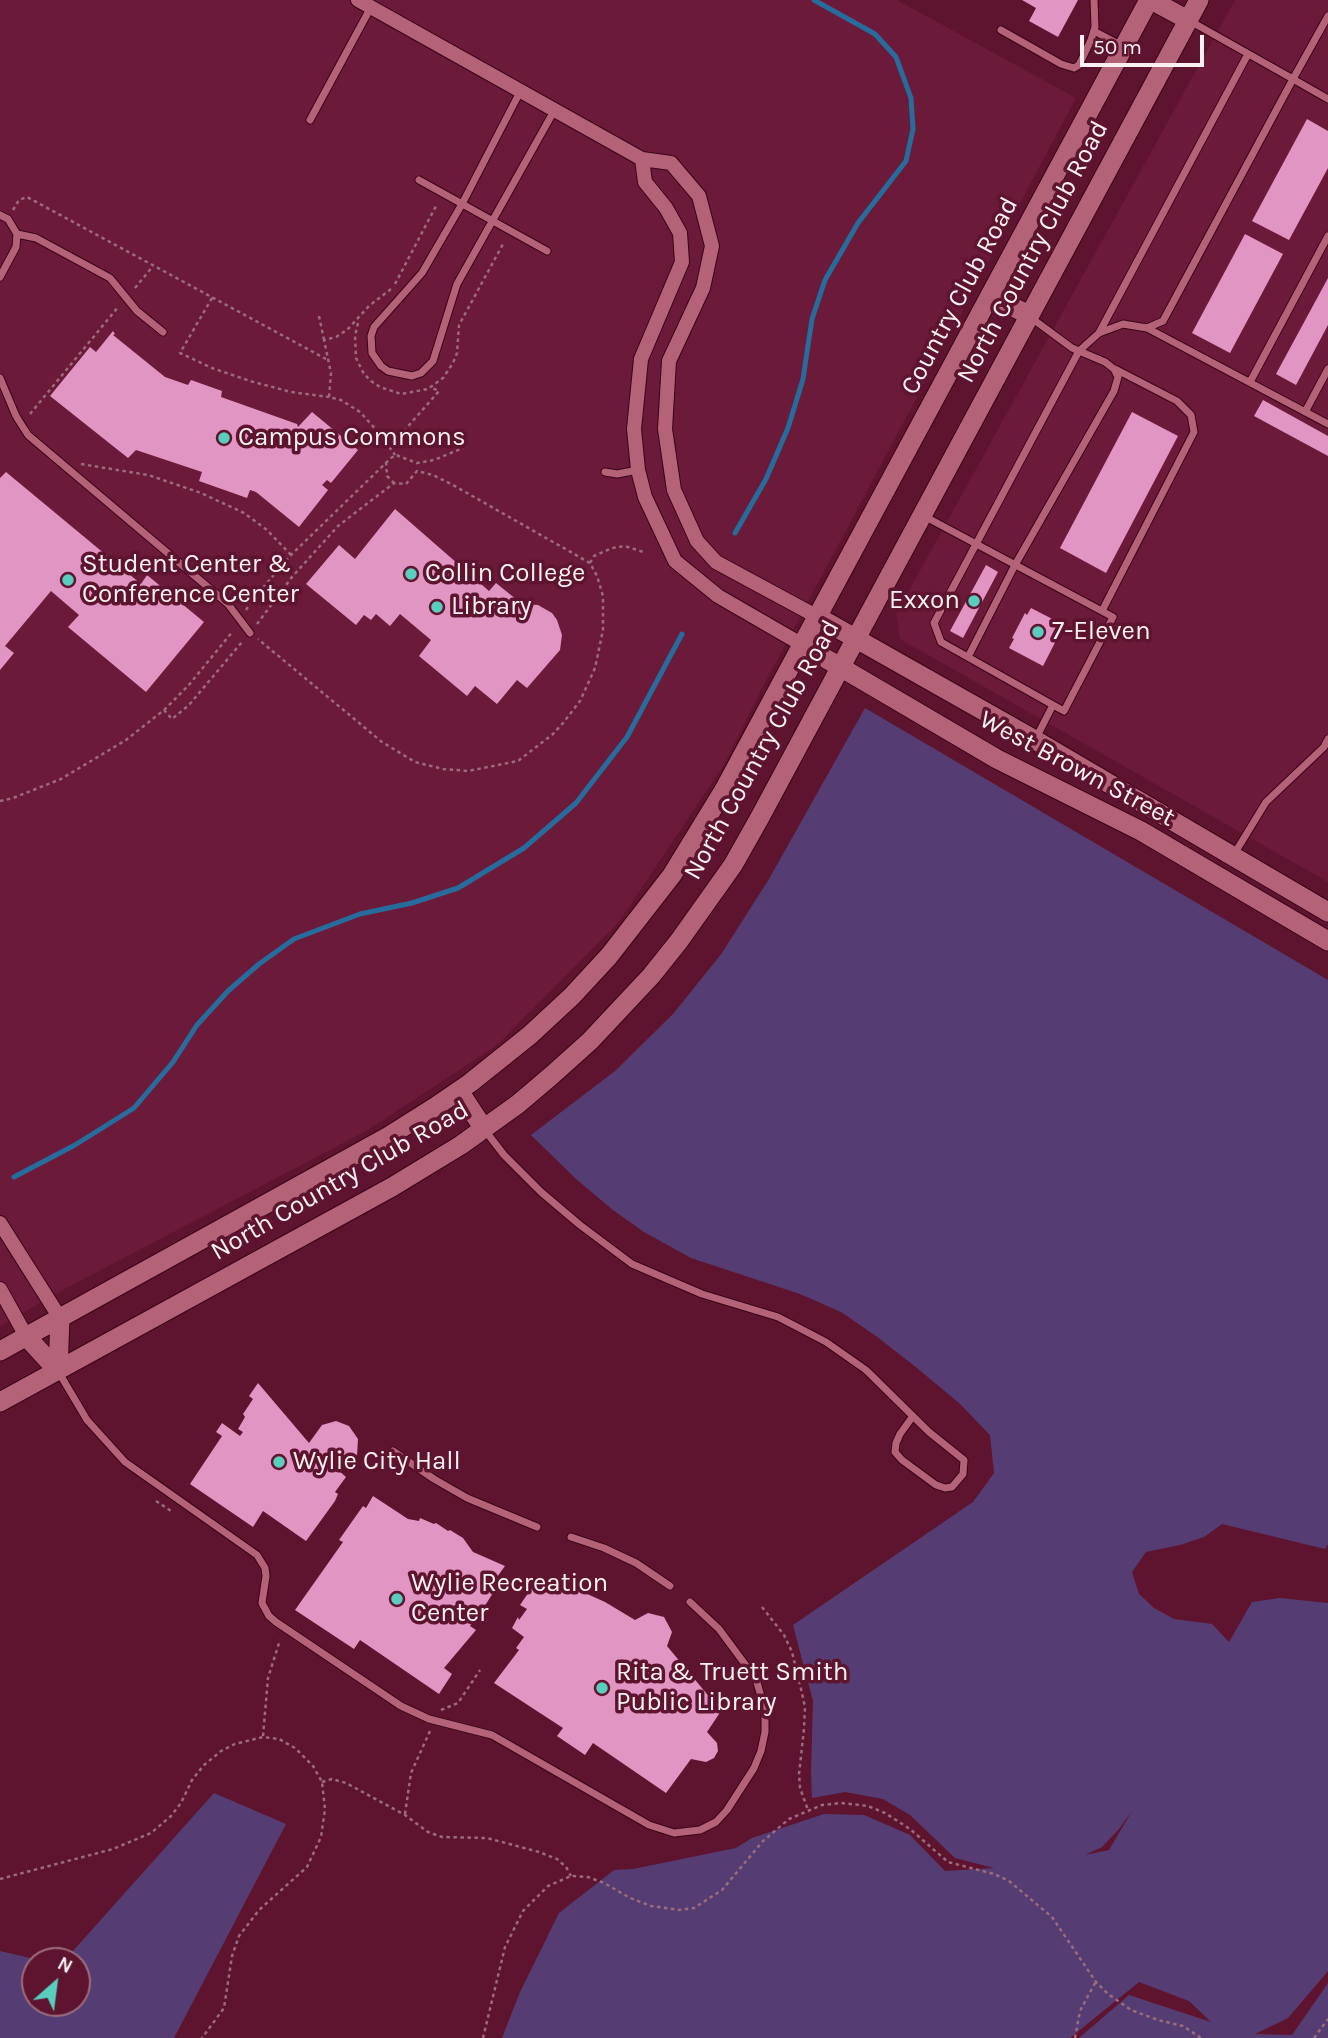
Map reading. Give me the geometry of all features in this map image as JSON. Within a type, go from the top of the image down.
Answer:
[{"type":"main road","points":[[1150,0],[1188,20]]},
{"type":"main road","name":"Country Club Road","points":[[816,617],[1150,0]]},
{"type":"main road","name":"North Country Club Road","points":[[0,1402],[402,1181],[484,1129],[518,1104],[590,1041],[626,1005],[679,941],[733,864],[1199,0]]},
{"type":"main road","points":[[991,296],[1029,315]]},
{"type":"main road","name":"North Country Club Road","points":[[0,1350],[389,1136],[459,1091],[520,1044],[572,996],[609,956],[656,897],[690,848],[816,617]]},
{"type":"main road","name":"West Brown Street","points":[[816,617],[1035,740],[1328,912]]},
{"type":"main road","name":"West Brown Street","points":[[801,644],[997,759],[1141,831],[1328,941]]},
{"type":"main road","points":[[1141,831],[1193,853],[1224,860],[1233,857]]},
{"type":"main road","points":[[459,1091],[484,1129]]},
{"type":"main road","points":[[58,1371],[60,1318]]},
{"type":"main road","points":[[26,1336],[58,1371]]},
{"type":"street","points":[[365,3],[642,159],[671,163],[699,196],[712,246],[703,288],[669,361],[666,429],[674,490],[697,541],[716,562],[816,617]]},
{"type":"street","points":[[642,159],[645,182],[666,208],[680,233],[682,262],[641,359],[634,429],[645,497],[675,561],[718,596],[801,644]]},
{"type":"street","points":[[0,1223],[60,1318]]},
{"type":"street","points":[[0,1289],[26,1336]]},
{"type":"lane","points":[[1002,30],[1061,64],[1074,68],[1084,56],[1094,31],[1094,0]]},
{"type":"lane","points":[[310,120],[365,3]]},
{"type":"lane","points":[[1147,328],[1163,321],[1328,16]]},
{"type":"lane","points":[[1188,20],[1328,99]]},
{"type":"lane","points":[[1094,31],[1124,47]]},
{"type":"lane","points":[[922,515],[977,545],[1113,617],[1064,711],[941,642],[934,623],[977,545],[1079,351],[1099,333],[1248,54]]},
{"type":"lane","points":[[520,92],[462,204],[422,273],[374,327],[371,336],[372,352],[388,371],[412,376],[421,373],[433,361],[457,284],[554,111]]},
{"type":"lane","points":[[419,180],[547,251]]},
{"type":"lane","points":[[0,215],[8,219],[17,234],[16,247],[0,277]]},
{"type":"lane","points":[[17,234],[36,238],[110,278],[125,299],[163,332]]},
{"type":"lane","points":[[1251,382],[1328,236]]},
{"type":"lane","points":[[1029,315],[1079,351],[1177,401],[1191,415],[1194,432],[1102,611]]},
{"type":"lane","points":[[1099,333],[1123,324],[1147,328],[1328,424]]},
{"type":"lane","points":[[968,657],[1015,565],[1114,391],[1118,377],[1114,369]]},
{"type":"lane","points":[[1306,412],[1328,369]]},
{"type":"lane","points":[[0,378],[21,424],[29,435],[228,604],[250,633]]},
{"type":"lane","points":[[606,472],[617,474],[639,470]]},
{"type":"lane","points":[[1035,740],[1054,705]]},
{"type":"lane","points":[[1233,857],[1266,802],[1327,745]]},
{"type":"lane","points":[[484,1129],[504,1155],[541,1192],[632,1264],[715,1298],[757,1310],[803,1328],[866,1370],[964,1460],[963,1474],[952,1486],[945,1488],[936,1485],[895,1452],[895,1443],[913,1416]]},
{"type":"lane","points":[[58,1371],[87,1420],[125,1462],[257,1555],[265,1568],[261,1597],[270,1616],[401,1706],[437,1720],[492,1735],[656,1829],[683,1833],[708,1826],[727,1810],[754,1768],[763,1742],[765,1721],[763,1699],[756,1679],[719,1629],[691,1602]]},
{"type":"lane","points":[[393,1451],[434,1479],[467,1497],[537,1527]]},
{"type":"lane","points":[[571,1537],[636,1563],[670,1586]]},
{"type":"path","points":[[8,219],[19,200],[27,197],[327,359]]},
{"type":"path","points":[[21,424],[153,266]]},
{"type":"path","points":[[212,298],[180,353],[212,369],[262,385],[329,397]]},
{"type":"path","points":[[319,316],[324,340]]},
{"type":"path","points":[[390,447],[439,391],[430,387]]},
{"type":"path","points":[[0,801],[61,779],[126,740],[164,710],[228,638],[253,599],[291,555],[386,462],[396,455],[417,463],[433,460],[463,448]]},
{"type":"path","points":[[386,462],[387,476],[394,483],[406,484],[417,471],[417,463]]},
{"type":"path","points":[[64,466],[79,464],[127,470],[201,493],[244,513],[267,530],[291,555]]},
{"type":"path","points":[[250,633],[366,730],[415,762],[443,769],[468,771],[493,767],[518,761],[553,734],[580,701],[595,668],[603,630],[603,596],[597,576],[590,563],[453,485],[417,471]]},
{"type":"path","points":[[164,710],[172,719],[189,705],[250,633],[292,577],[338,526],[394,483]]},
{"type":"path","points":[[590,563],[594,556],[612,548],[625,546],[646,553]]},
{"type":"path","points":[[156,1501],[178,1516]]},
{"type":"path","points":[[762,1607],[784,1635],[799,1681],[804,1707],[799,1774],[800,1788],[808,1810]]},
{"type":"path","points":[[263,1737],[268,1678],[280,1640]]},
{"type":"path","points":[[405,1815],[411,1773],[441,1708],[458,1703],[480,1670]]},
{"type":"path","points":[[0,1879],[113,1849],[151,1833],[180,1804],[191,1780],[204,1765],[235,1744],[263,1737],[279,1740],[295,1748],[308,1760],[322,1782],[325,1816],[315,1852],[300,1874],[259,1910],[243,1929],[233,1950],[224,2008],[202,2038]]},
{"type":"path","points":[[322,1782],[332,1779],[345,1783],[405,1815],[428,1832],[442,1837],[487,1838],[540,1852],[557,1859],[571,1876]]},
{"type":"path","points":[[483,2038],[502,1955],[518,1919],[542,1891],[555,1882],[571,1876],[596,1880],[651,1906],[671,1910],[694,1908],[722,1890],[763,1841],[789,1819],[822,1805],[841,1803],[885,1812],[910,1829],[948,1862],[1002,1877],[1017,1886],[1052,1917],[1096,1982],[1114,2000],[1131,2010],[1183,2026],[1201,2038]]},
{"type":"path","points":[[1075,2038],[1080,2011],[1096,1982]]},
{"type":"path","points":[[1314,2038],[1328,2019]]},
{"type":"shaded area","name":"Collin College","points":[[0,0],[897,0],[1076,98],[760,692],[725,763],[619,922],[497,1045],[368,1130],[61,1291],[0,1326]]},
{"type":"shaded area","points":[[1235,0],[1328,0],[1328,882],[900,639],[896,614]]},
{"type":"shaded area","points":[[865,708],[1328,980],[1328,1544],[1325,1549],[1222,1524],[1204,1537],[1146,1552],[1132,1572],[1139,1594],[1154,1608],[1174,1619],[1212,1624],[1229,1642],[1252,1602],[1280,1598],[1328,1603],[1328,1971],[1288,2018],[1255,2034],[1292,2035],[1328,1983],[1328,2038],[1079,2038],[1129,1995],[1211,2022],[1189,2001],[1139,1982],[1070,2038],[502,2038],[520,1992],[559,1913],[614,1870],[633,1869],[736,1848],[752,1838],[824,1814],[864,1815],[910,1835],[945,1871],[994,1868],[955,1858],[910,1815],[883,1799],[845,1792],[812,1798],[813,1701],[793,1625],[973,1502],[994,1473],[990,1435],[959,1403],[917,1368],[841,1312],[800,1294],[691,1258],[644,1232],[576,1179],[531,1135],[615,1071],[673,1014],[722,953],[769,879]],"holes":[[[1132,1811],[1109,1850],[1085,1855],[1102,1847]]]},
{"type":"shaded area","points":[[214,1793],[286,1824],[174,2038],[0,2038],[0,1951],[21,1956],[21,2017],[91,2017],[91,1947],[76,1947]]},
{"type":"building","points":[[1022,0],[1078,0],[1058,37],[1029,21],[1036,8]]},
{"type":"building","points":[[1307,119],[1328,131],[1328,168],[1289,240],[1252,221]]},
{"type":"building","points":[[1245,234],[1283,254],[1230,353],[1192,333]]},
{"type":"building","points":[[1328,278],[1328,325],[1296,385],[1276,374]]},
{"type":"building","name":"Campus Commons","points":[[113,331],[113,335],[165,377],[188,385],[191,380],[222,391],[221,397],[297,424],[298,427],[312,412],[358,450],[331,483],[327,480],[322,485],[328,490],[299,527],[256,492],[250,490],[247,498],[199,481],[202,472],[136,450],[128,458],[50,396],[90,347],[96,352]]},
{"type":"building","points":[[1263,400],[1328,436],[1328,456],[1254,416]]},
{"type":"building","points":[[1132,412],[1178,436],[1106,573],[1060,548]]},
{"type":"building","name":"Student Center & Conference Center","points":[[6,472],[141,584],[147,575],[204,622],[146,692],[68,627],[79,615],[51,591],[5,646],[14,653],[0,670],[0,478]]},
{"type":"building","name":"Library","points":[[395,509],[489,591],[496,583],[522,604],[538,605],[552,613],[562,635],[560,650],[527,688],[517,680],[497,704],[475,686],[467,696],[419,656],[431,640],[400,614],[390,626],[376,614],[371,620],[364,615],[356,625],[306,584],[339,545],[355,559]]},
{"type":"building","name":"Exxon","points":[[986,565],[998,572],[963,638],[950,631]]},
{"type":"building","name":"7-Eleven","points":[[1031,608],[1064,625],[1043,666],[1009,648],[1025,613],[1027,615]]},
{"type":"building","name":"Wylie City Hall","points":[[258,1383],[309,1443],[322,1425],[336,1421],[349,1426],[358,1439],[357,1456],[348,1467],[338,1470],[346,1477],[335,1492],[338,1494],[335,1501],[306,1541],[263,1511],[253,1527],[190,1484],[222,1436],[216,1432],[222,1423],[240,1436],[243,1432],[238,1429],[245,1417],[243,1414],[253,1399],[249,1396]]},
{"type":"building","name":"Wylie Recreation Center","points":[[373,1496],[408,1519],[419,1521],[420,1518],[450,1530],[463,1538],[473,1552],[505,1566],[487,1591],[493,1593],[470,1626],[476,1630],[444,1668],[452,1674],[439,1694],[360,1640],[354,1649],[295,1610],[343,1542],[339,1540]]},
{"type":"building","name":"Rita & Truett Smith Public Library","points":[[535,1578],[585,1593],[635,1620],[648,1613],[664,1617],[672,1632],[667,1646],[721,1711],[707,1732],[717,1743],[718,1751],[714,1758],[706,1762],[691,1759],[666,1793],[593,1743],[585,1755],[557,1736],[563,1728],[494,1683],[519,1650],[516,1648],[524,1637],[512,1628],[518,1617],[519,1620],[527,1609],[520,1605],[533,1586],[531,1584]]},
{"type":"waterway","points":[[735,533],[766,479],[788,428],[803,379],[812,319],[825,280],[858,223],[906,161],[913,129],[911,98],[896,57],[875,34],[814,0]]},
{"type":"waterway","points":[[14,1177],[75,1145],[134,1108],[173,1062],[197,1025],[228,991],[294,939],[360,914],[412,903],[458,888],[524,848],[576,803],[627,737],[682,634]]},
{"type":"place","name":"Campus Commons","points":[[224,438]]},
{"type":"place","name":"Collin College","points":[[411,574]]},
{"type":"place","name":"Student Center & Conference Center","points":[[68,580]]},
{"type":"place","name":"Exxon","points":[[974,601]]},
{"type":"place","name":"Library","points":[[437,607]]},
{"type":"place","name":"7-Eleven","points":[[1038,632]]},
{"type":"place","name":"Wylie City Hall","points":[[279,1462]]},
{"type":"place","name":"Wylie Recreation Center","points":[[397,1599]]},
{"type":"place","name":"Rita & Truett Smith Public Library","points":[[602,1688]]}]
